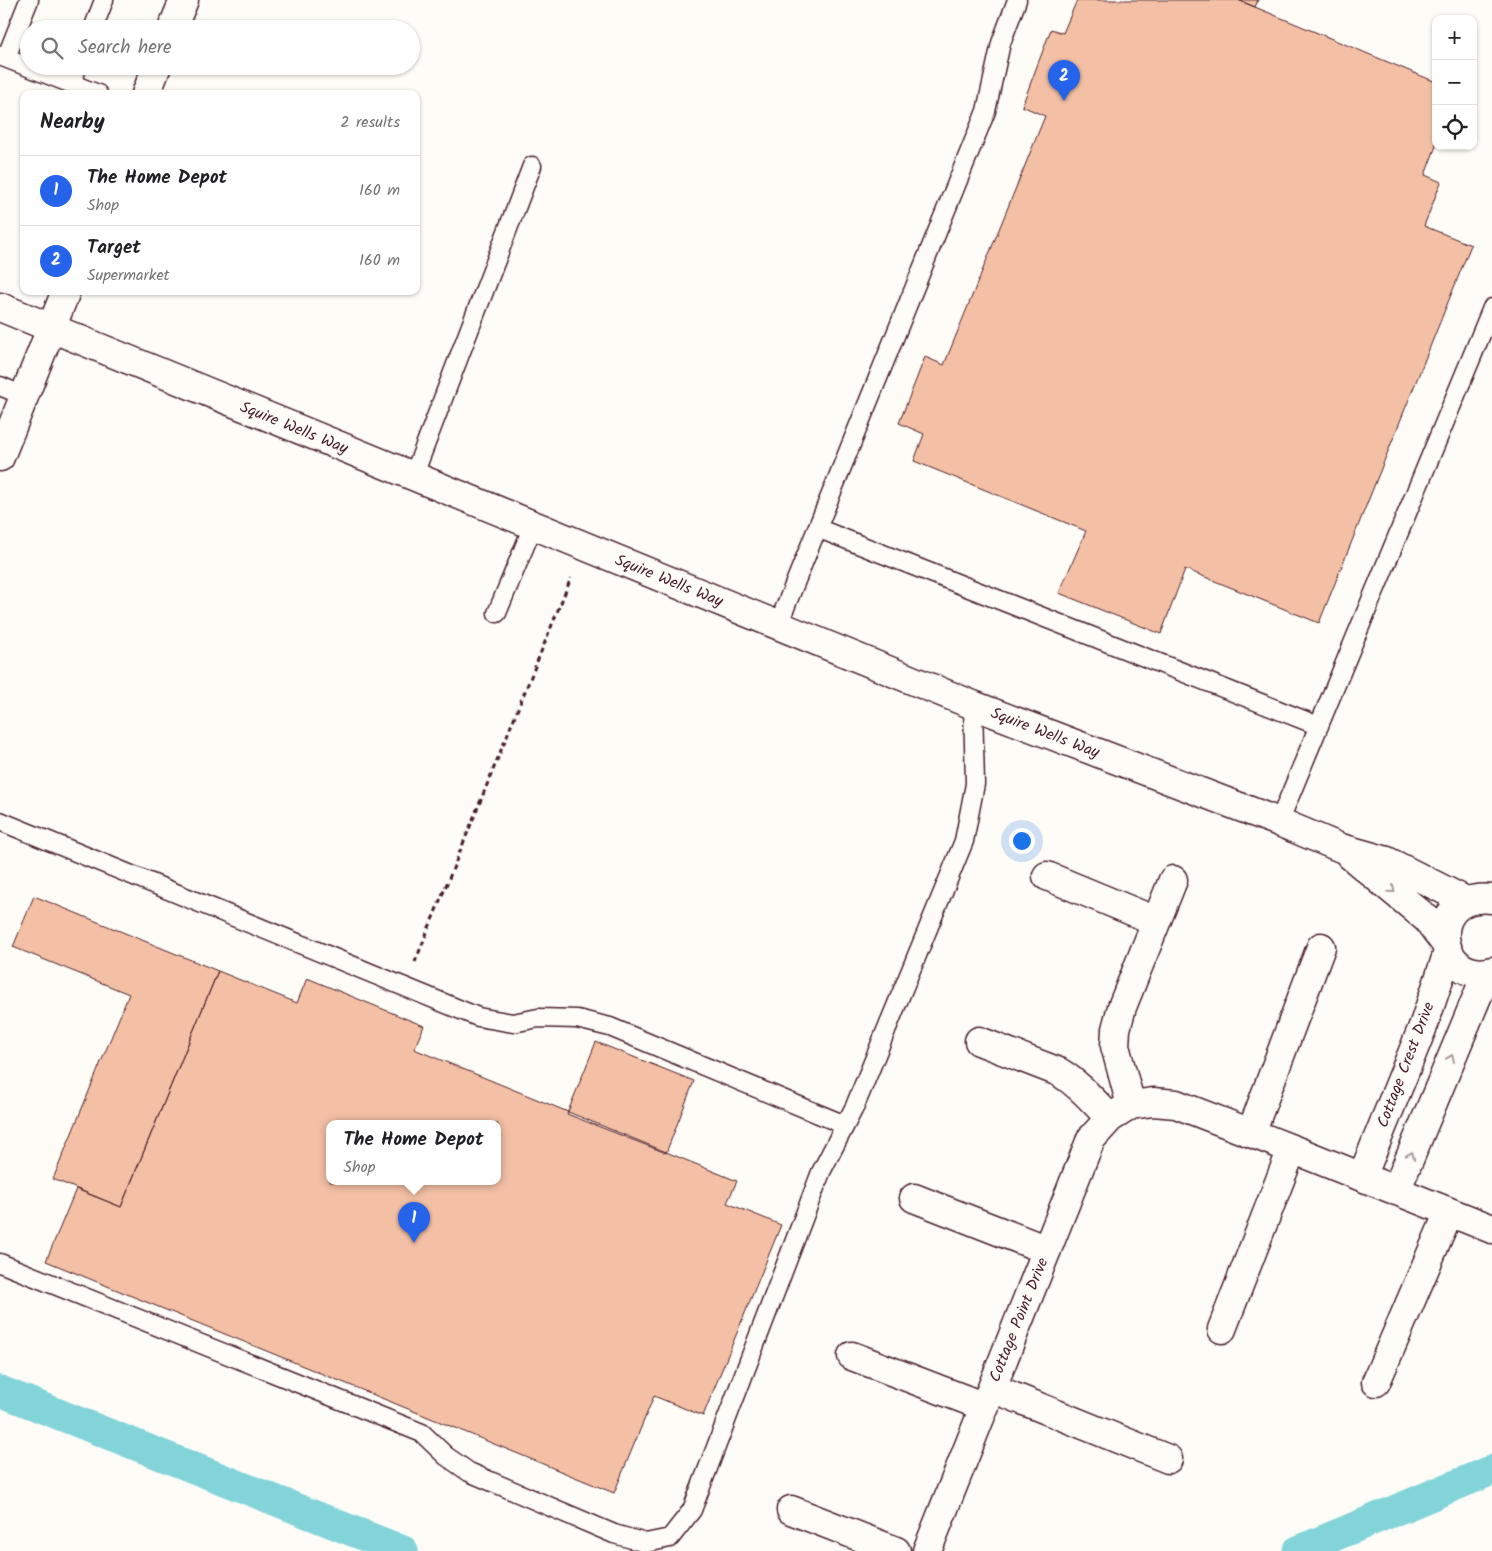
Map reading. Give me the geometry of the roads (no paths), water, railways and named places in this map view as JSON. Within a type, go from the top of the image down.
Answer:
[{"type":"street","points":[[176,20],[184,0]]},
{"type":"street","points":[[148,90],[153,75]]},
{"type":"street","points":[[0,457],[12,391],[51,329],[64,295]]},
{"type":"street","name":"Squire Wells Way","points":[[0,307],[973,705],[1279,822],[1341,848],[1387,861],[1482,895]]},
{"type":"street","name":"Squire Wells Way","points":[[1341,848],[1427,919],[1458,965],[1472,972],[1489,972]]},
{"type":"street","points":[[1047,876],[1156,921]]},
{"type":"street","points":[[1120,1111],[1115,1046],[1116,1029],[1122,1007],[1173,880]]},
{"type":"street","name":"Cottage Crest Drive","points":[[1362,1177],[1406,1070],[1447,948],[1445,931],[1448,918],[1455,908],[1482,895]]},
{"type":"street","points":[[1251,1133],[1321,947]]},
{"type":"street","points":[[1396,1191],[1489,972]]},
{"type":"street","points":[[979,1041],[1059,1072],[1120,1111],[1153,1102],[1176,1104],[1292,1148],[1492,1229]]},
{"type":"street","points":[[1406,1070],[1440,1084]]},
{"type":"street","name":"Cottage Point Drive","points":[[927,1551],[1091,1139],[1120,1111]]},
{"type":"street","points":[[1222,1329],[1292,1148]]},
{"type":"street","points":[[914,1198],[1047,1250]]},
{"type":"street","points":[[1376,1382],[1449,1212]]},
{"type":"street","points":[[852,1356],[988,1397],[1168,1459]]},
{"type":"street","points":[[790,1510],[896,1551]]},
{"type":"lane","points":[[20,64],[3,57],[29,0]]},
{"type":"lane","points":[[96,20],[104,0]]},
{"type":"lane","points":[[778,626],[986,111],[1001,43],[1017,0]]},
{"type":"lane","points":[[48,75],[87,90]]},
{"type":"lane","points":[[71,84],[74,75]]},
{"type":"lane","points":[[413,477],[532,166]]},
{"type":"lane","points":[[1279,822],[1492,308]]},
{"type":"lane","points":[[497,613],[532,526]]},
{"type":"lane","points":[[817,528],[1319,726]]},
{"type":"lane","points":[[0,1263],[422,1433],[446,1456],[470,1472],[614,1534],[646,1543],[670,1538],[692,1510],[821,1172],[855,1106],[964,841],[975,784],[973,705]]},
{"type":"lane","points":[[0,821],[478,1017],[513,1023],[538,1018],[577,1019],[610,1026],[845,1124]]},
{"type":"waterway","points":[[0,1391],[403,1551]]},
{"type":"waterway","points":[[1298,1551],[1492,1470]]},
{"type":"place","name":"Target","points":[[1064,101]]},
{"type":"place","name":"The Home Depot","points":[[414,1243]]}]
